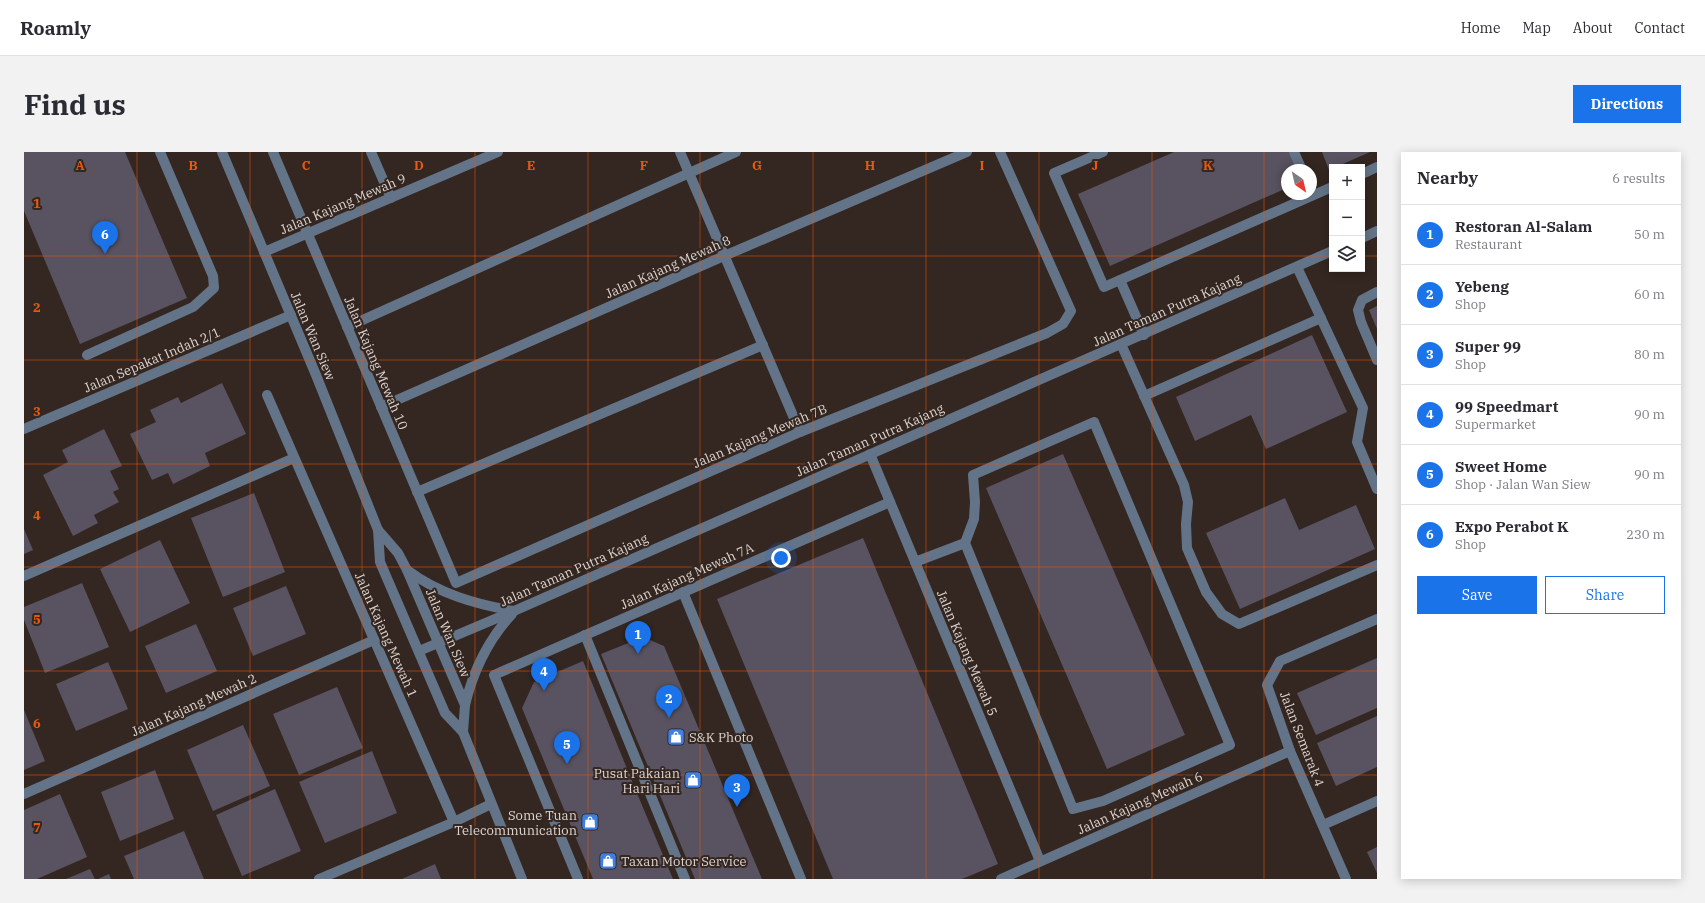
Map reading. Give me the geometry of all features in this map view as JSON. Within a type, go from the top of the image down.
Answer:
[{"type":"street","points":[[87,355],[193,307],[214,288],[213,276],[160,152]]},
{"type":"street","name":"Jalan Wan Siew","points":[[222,152],[291,315],[378,530],[380,562],[445,713],[463,732],[522,879]]},
{"type":"street","name":"Jalan Kajang Mewah 10","points":[[273,152],[456,584]]},
{"type":"street","points":[[371,152],[391,198]]},
{"type":"street","points":[[680,152],[800,432]]},
{"type":"street","points":[[347,326],[736,152]]},
{"type":"street","name":"Jalan Kajang Mewah 8","points":[[381,407],[724,256],[967,152]]},
{"type":"street","name":"Jalan Kajang Mewah 7B","points":[[456,584],[800,432],[1047,333],[1062,324],[1071,311],[1000,152]]},
{"type":"street","points":[[1103,152],[1054,173],[1104,287],[1297,200]]},
{"type":"street","points":[[1294,152],[1299,164]]},
{"type":"street","name":"Jalan Kajang Mewah 9","points":[[264,252],[492,153]]},
{"type":"street","points":[[1365,173],[1377,167]]},
{"type":"street","points":[[1317,192],[1329,188]]},
{"type":"street","points":[[1365,237],[1377,231]]},
{"type":"street","name":"Jalan Taman Putra Kajang","points":[[419,651],[514,611],[1144,335],[1329,252]]},
{"type":"street","points":[[1297,266],[1363,408],[1357,442],[1377,489]]},
{"type":"street","points":[[1120,280],[1144,335]]},
{"type":"street","points":[[1377,292],[1362,300],[1358,310],[1361,322],[1377,360]]},
{"type":"street","name":"Jalan Sepakat Indah 2/1","points":[[24,429],[291,315]]},
{"type":"street","points":[[1144,396],[1321,318]]},
{"type":"street","points":[[1121,344],[1184,485],[1188,502],[1186,524],[1187,548],[1206,592],[1222,614],[1239,624],[1377,565]]},
{"type":"street","points":[[417,492],[763,345]]},
{"type":"street","name":"Jalan Kajang Mewah 1","points":[[267,395],[454,822]]},
{"type":"street","points":[[915,562],[965,543],[974,519],[975,502],[973,475],[1094,422],[1230,745],[1103,801],[1073,809],[965,543]]},
{"type":"street","name":"Jalan Kajang Mewah 5","points":[[870,454],[1040,861]]},
{"type":"street","points":[[24,576],[294,458]]},
{"type":"street","name":"Jalan Kajang Mewah 7A","points":[[578,879],[494,675],[890,502]]},
{"type":"street","name":"Jalan Wan Siew","points":[[378,530],[398,553],[407,570],[465,705],[463,732]]},
{"type":"street","points":[[407,570],[423,582],[444,593],[482,605],[514,611]]},
{"type":"street","points":[[683,592],[801,879]]},
{"type":"street","points":[[465,705],[470,684],[486,651],[503,623],[514,611]]},
{"type":"street","name":"Jalan Semarak 4","points":[[1346,879],[1290,751],[1267,685],[1280,661],[1377,619]]},
{"type":"street","points":[[585,635],[685,879]]},
{"type":"street","name":"Jalan Kajang Mewah 2","points":[[24,794],[374,640]]},
{"type":"street","name":"Jalan Kajang Mewah 6","points":[[1001,879],[1290,751]]},
{"type":"street","points":[[1323,825],[1377,801]]},
{"type":"street","points":[[319,879],[454,822],[491,804]]},
{"type":"building","points":[[24,152],[125,152],[187,298],[80,344],[24,211]]},
{"type":"building","points":[[1174,152],[1291,152],[1296,164],[1281,164],[1281,191],[1110,266],[1078,194]]},
{"type":"building","points":[[1322,152],[1370,152],[1343,164],[1329,164],[1329,170]]},
{"type":"building","points":[[1377,306],[1377,329],[1369,310]]},
{"type":"building","points":[[1312,335],[1347,412],[1266,449],[1251,415],[1195,441],[1176,397]]},
{"type":"building","points":[[222,383],[246,434],[205,453],[210,466],[173,484],[168,473],[152,480],[130,434],[156,422],[150,410],[178,397],[181,403]]},
{"type":"building","points":[[104,429],[122,466],[110,471],[119,489],[113,492],[119,502],[94,515],[98,523],[73,536],[43,475],[68,462],[62,450]]},
{"type":"building","points":[[1063,454],[1185,735],[1107,769],[986,488]]},
{"type":"building","points":[[254,493],[285,572],[223,597],[191,518]]},
{"type":"building","points":[[1285,498],[1299,530],[1356,505],[1375,549],[1240,609],[1206,533]]},
{"type":"building","points":[[24,529],[33,550],[24,554]]},
{"type":"building","points":[[863,538],[998,864],[962,879],[833,879],[717,599]]},
{"type":"building","points":[[160,540],[190,603],[130,632],[100,569]]},
{"type":"building","points":[[82,583],[109,647],[45,673],[24,620],[24,607]]},
{"type":"building","points":[[286,586],[306,634],[253,656],[233,608]]},
{"type":"building","points":[[196,624],[217,671],[166,693],[145,646]]},
{"type":"building","points":[[643,637],[664,646],[762,879],[695,879],[601,654]]},
{"type":"building","points":[[1377,658],[1377,708],[1316,735],[1297,693]]},
{"type":"building","points":[[583,661],[673,879],[593,879],[522,708],[534,682]]},
{"type":"building","points":[[108,662],[128,709],[76,731],[56,684]]},
{"type":"building","points":[[337,687],[363,748],[299,775],[273,714]]},
{"type":"building","points":[[24,710],[45,761],[24,770]]},
{"type":"building","points":[[1377,716],[1377,767],[1336,786],[1317,743]]},
{"type":"building","points":[[243,725],[270,786],[213,811],[187,750]]},
{"type":"building","points":[[372,751],[397,813],[325,843],[299,782]]},
{"type":"building","points":[[155,770],[174,819],[120,841],[101,792]]},
{"type":"building","points":[[275,789],[301,851],[242,876],[216,815]]},
{"type":"building","points":[[60,794],[87,857],[37,879],[24,879],[24,810]]},
{"type":"building","points":[[184,831],[204,879],[134,879],[124,856]]},
{"type":"building","points":[[1377,847],[1377,873],[1367,852]]},
{"type":"building","points":[[435,864],[441,879],[402,879]]},
{"type":"building","points":[[90,869],[95,879],[66,879]]},
{"type":"building","points":[[109,874],[111,879],[98,879]]},
{"type":"place","name":"Expo Perabot K","points":[[105,254]]},
{"type":"place","name":"Restoran Al-Salam","points":[[638,654]]},
{"type":"place","name":"99 Speedmart","points":[[544,691]]},
{"type":"place","name":"Yebeng","points":[[669,718]]},
{"type":"place","name":"S&K Photo","points":[[676,737]]},
{"type":"place","name":"Sweet Home","points":[[567,764]]},
{"type":"place","name":"Pusat Pakaian Hari Hari","points":[[693,780]]},
{"type":"place","name":"Super 99","points":[[737,807]]},
{"type":"place","name":"Some Tuan Telecommunication","points":[[590,822]]},
{"type":"place","name":"Taxan Motor Service","points":[[608,861]]}]
